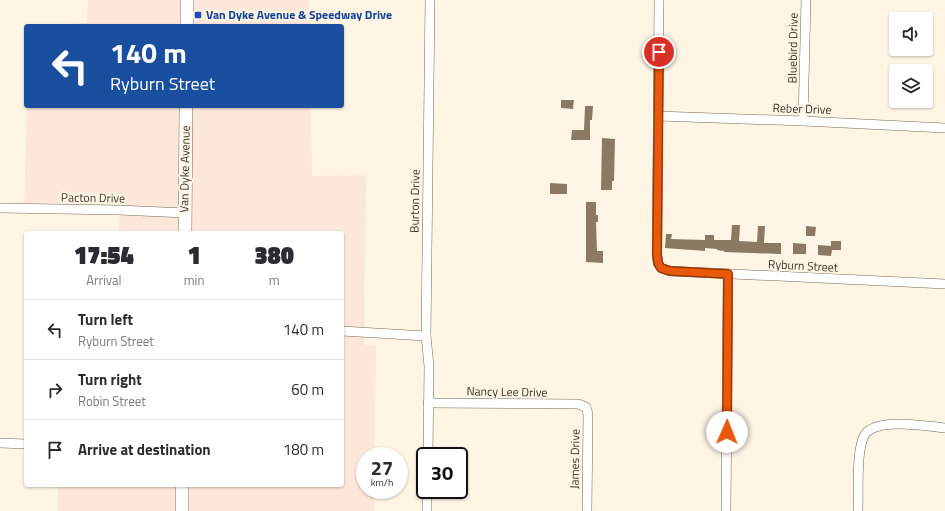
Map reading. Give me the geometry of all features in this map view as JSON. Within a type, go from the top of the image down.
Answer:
[{"type":"main road","points":[[187,0],[187,24]]},
{"type":"main road","name":"Van Dyke Avenue","points":[[185,231],[186,108]]},
{"type":"main road","points":[[182,487],[182,511]]},
{"type":"street","name":"Burton Drive","points":[[428,447],[429,366],[426,336],[430,0]]},
{"type":"street","points":[[658,116],[659,0]]},
{"type":"street","name":"Bluebird Drive","points":[[803,121],[806,0]]},
{"type":"street","name":"Reber Drive","points":[[658,116],[945,128]]},
{"type":"street","name":"Ryburn Street","points":[[658,116],[657,254],[658,263],[661,268],[670,271],[945,284]]},
{"type":"street","name":"Pacton Drive","points":[[0,208],[120,210],[185,213]]},
{"type":"street","points":[[726,511],[728,274]]},
{"type":"street","points":[[344,331],[426,336]]},
{"type":"street","name":"Nancy Lee Drive","points":[[428,403],[578,404],[586,408]]},
{"type":"street","name":"James Drive","points":[[586,408],[588,414],[587,511]]},
{"type":"street","points":[[858,511],[860,445],[867,432],[873,428],[886,425],[910,425],[945,428]]},
{"type":"street","points":[[0,443],[24,444]]},
{"type":"street","points":[[427,499],[427,511]]},
{"type":"shaded area","points":[[88,0],[309,0],[309,24],[68,24],[87,23]]},
{"type":"shaded area","points":[[27,108],[311,108],[312,176],[366,175],[364,346],[376,345],[375,447],[356,447],[356,499],[374,499],[374,511],[58,511],[58,487],[344,487],[344,231],[119,231],[119,210],[24,208]]},
{"type":"building","points":[[561,100],[574,100],[573,109],[561,108]]},
{"type":"building","points":[[585,106],[593,106],[592,120],[590,120],[590,140],[571,140],[572,130],[584,130]]},
{"type":"building","points":[[602,138],[615,139],[614,181],[612,181],[612,190],[601,190]]},
{"type":"building","points":[[550,183],[567,184],[567,194],[550,194]]},
{"type":"building","points":[[586,202],[596,202],[596,215],[598,215],[598,222],[596,222],[597,251],[603,251],[603,263],[586,262]]},
{"type":"building","points":[[732,225],[740,225],[739,241],[757,242],[758,226],[765,226],[764,243],[781,243],[781,254],[724,252],[717,249],[705,248],[705,251],[665,248],[666,234],[672,234],[671,239],[705,240],[705,235],[714,235],[714,240],[731,240]]},
{"type":"building","points":[[806,226],[816,227],[815,236],[806,236]]},
{"type":"building","points":[[831,241],[841,241],[841,250],[832,250],[831,256],[818,255],[818,245],[831,246]]},
{"type":"building","points":[[793,243],[806,244],[806,254],[793,254]]},
{"type":"place","name":"Van Dyke Avenue & Speedway Drive","points":[[198,15]]},
{"type":"route","points":[[659,52],[658,263],[664,270],[670,271],[728,274],[727,432]]}]
